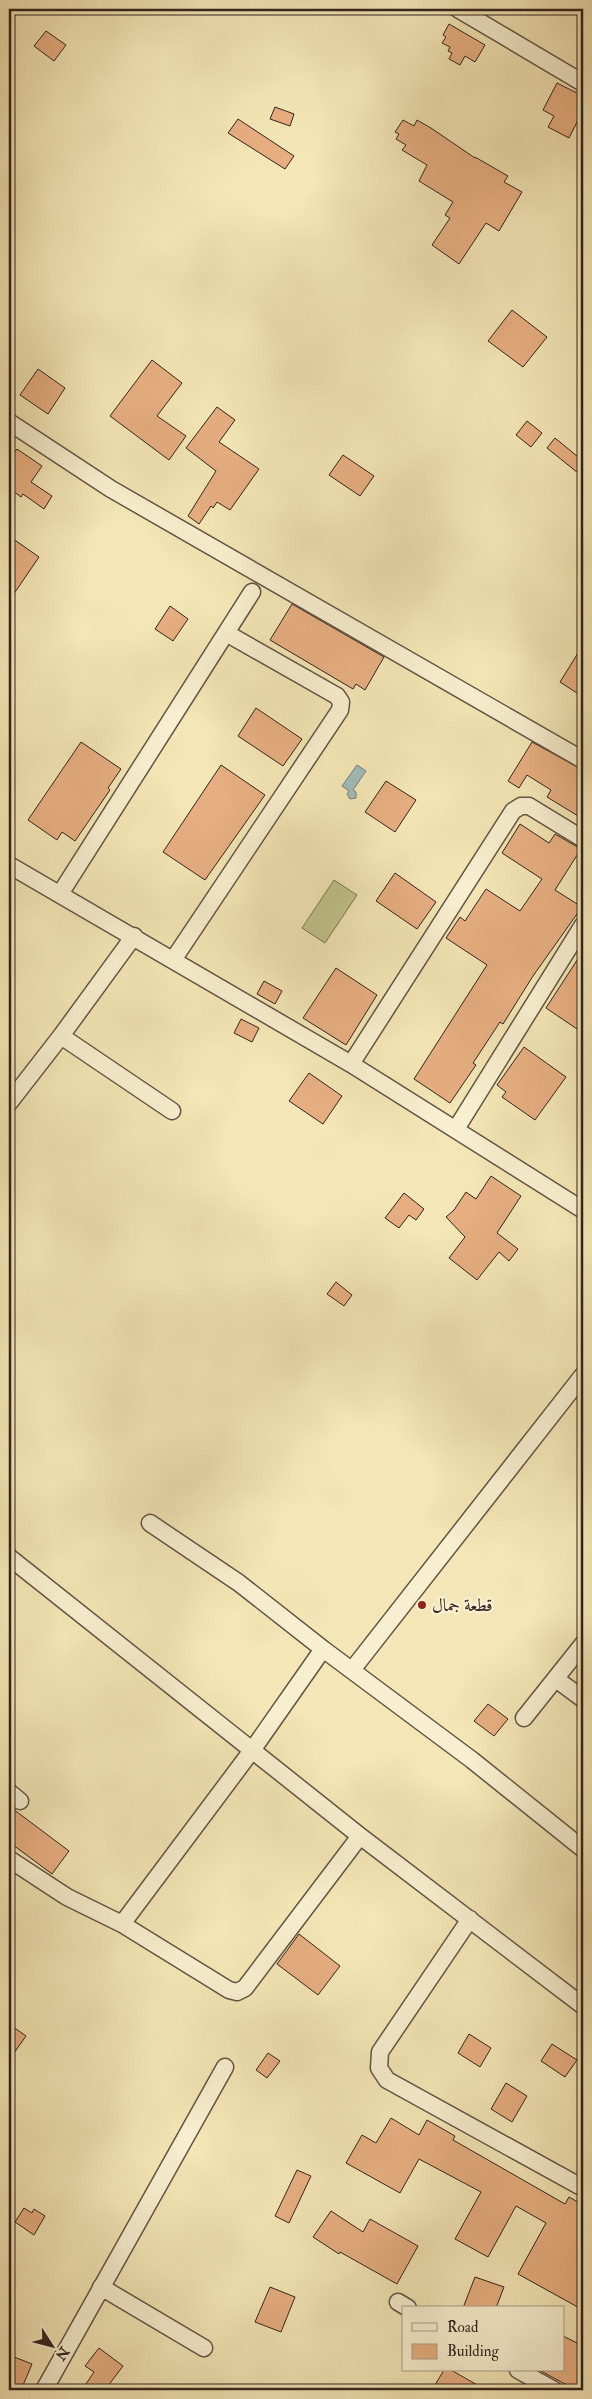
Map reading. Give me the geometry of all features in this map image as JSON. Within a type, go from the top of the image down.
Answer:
[{"type":"street","points":[[458,9],[583,83]]},
{"type":"street","points":[[9,422],[111,489],[583,760]]},
{"type":"street","points":[[60,894],[252,592]]},
{"type":"street","points":[[173,960],[340,710],[341,702],[337,696],[226,633]]},
{"type":"street","points":[[351,1064],[513,811],[521,806],[529,806],[583,839]]},
{"type":"street","points":[[9,865],[351,1064],[583,1210]]},
{"type":"street","points":[[456,1129],[583,925]]},
{"type":"street","points":[[9,1103],[134,936]]},
{"type":"street","points":[[61,1036],[172,1111]]},
{"type":"street","points":[[352,1670],[583,1375]]},
{"type":"street","points":[[150,1523],[239,1583],[323,1649],[472,1760],[583,1849]]},
{"type":"street","points":[[9,1557],[253,1749],[360,1836],[583,2006]]},
{"type":"street","points":[[524,1718],[583,1644]]},
{"type":"street","points":[[122,1924],[253,1749],[323,1649]]},
{"type":"street","points":[[556,1679],[583,1699]]},
{"type":"street","points":[[9,1859],[60,1893],[122,1924],[230,1990],[237,1992],[245,1988],[360,1836]]},
{"type":"street","points":[[470,1919],[380,2052],[379,2068],[387,2080],[583,2188]]},
{"type":"street","points":[[44,2390],[225,2067]]},
{"type":"street","points":[[101,2287],[204,2348]]},
{"type":"street","points":[[522,2372],[554,2390]]},
{"type":"green space","points":[[334,880],[357,895],[325,943],[302,928]]},
{"type":"water","points":[[357,765],[366,771],[353,790],[356,792],[356,798],[350,799],[347,794],[349,791],[342,786]]},
{"type":"building","points":[[449,24],[485,45],[475,62],[465,56],[460,65],[449,59],[452,53],[448,51],[450,47],[442,43],[446,37],[443,35]]},
{"type":"building","points":[[46,31],[66,45],[54,61],[34,46]]},
{"type":"building","points":[[557,83],[583,96],[583,110],[569,138],[548,127],[554,116],[543,110]]},
{"type":"building","points":[[275,107],[294,114],[290,126],[270,119]]},
{"type":"building","points":[[238,119],[294,156],[285,169],[228,133]]},
{"type":"building","points":[[403,120],[414,126],[417,120],[431,128],[475,158],[508,176],[504,182],[522,192],[499,231],[486,223],[459,264],[432,245],[450,218],[445,215],[453,202],[419,181],[427,165],[402,150],[406,145],[396,139],[399,134],[395,132]]},
{"type":"building","points":[[512,310],[547,337],[523,367],[488,341]]},
{"type":"building","points":[[152,360],[182,383],[157,416],[186,436],[169,460],[110,416]]},
{"type":"building","points":[[38,369],[65,388],[48,414],[20,395]]},
{"type":"building","points":[[217,407],[235,420],[219,442],[259,469],[230,510],[217,502],[213,508],[211,506],[199,524],[188,516],[216,471],[186,448]]},
{"type":"building","points":[[527,421],[542,433],[531,447],[516,435]]},
{"type":"building","points":[[555,438],[583,461],[583,477],[547,448]]},
{"type":"building","points":[[17,449],[42,466],[31,482],[52,496],[44,509],[23,494],[21,497],[9,488],[9,460]]},
{"type":"building","points":[[343,455],[374,476],[360,496],[329,475]]},
{"type":"building","points":[[9,536],[39,557],[9,601]]},
{"type":"building","points":[[292,604],[384,657],[365,690],[356,684],[353,689],[270,640]]},
{"type":"building","points":[[170,606],[188,619],[173,641],[155,629]]},
{"type":"building","points":[[583,645],[583,697],[560,682]]},
{"type":"building","points":[[256,708],[302,739],[283,766],[238,736]]},
{"type":"building","points":[[81,742],[121,769],[108,788],[110,790],[75,841],[62,832],[57,840],[28,820]]},
{"type":"building","points":[[532,742],[583,770],[583,819],[547,797],[551,790],[527,775],[519,788],[508,781]]},
{"type":"building","points":[[221,765],[265,795],[205,880],[163,852]]},
{"type":"building","points":[[386,781],[416,800],[395,832],[365,812]]},
{"type":"building","points":[[520,824],[549,843],[555,834],[581,849],[555,890],[582,907],[533,976],[503,1024],[500,1022],[473,1063],[476,1065],[450,1103],[414,1079],[487,965],[446,938],[460,917],[465,921],[486,889],[520,911],[542,879],[502,853]]},
{"type":"building","points":[[395,873],[436,902],[417,929],[376,901]]},
{"type":"building","points":[[583,951],[583,1033],[546,1008]]},
{"type":"building","points":[[336,968],[377,995],[346,1045],[303,1018]]},
{"type":"building","points":[[264,981],[282,991],[275,1004],[257,994]]},
{"type":"building","points":[[241,1019],[259,1028],[252,1042],[234,1033]]},
{"type":"building","points":[[524,1047],[566,1077],[535,1120],[502,1097],[506,1092],[497,1085]]},
{"type":"building","points":[[309,1073],[342,1096],[323,1124],[289,1101]]},
{"type":"building","points":[[491,1176],[521,1196],[497,1233],[518,1249],[509,1261],[499,1252],[477,1280],[449,1258],[465,1237],[446,1217],[454,1210],[466,1192],[476,1199]]},
{"type":"building","points":[[404,1193],[424,1209],[416,1220],[409,1215],[399,1228],[385,1218]]},
{"type":"building","points":[[336,1282],[352,1295],[344,1306],[327,1294]]},
{"type":"building","points":[[488,1704],[508,1719],[494,1736],[474,1721]]},
{"type":"building","points":[[9,1806],[69,1851],[52,1874],[9,1842]]},
{"type":"building","points":[[299,1934],[340,1966],[318,1995],[277,1964]]},
{"type":"building","points":[[9,2024],[26,2036],[9,2060]]},
{"type":"building","points":[[469,2034],[491,2048],[480,2067],[458,2053]]},
{"type":"building","points":[[552,2044],[577,2060],[565,2077],[541,2061]]},
{"type":"building","points":[[268,2053],[280,2061],[267,2078],[256,2070]]},
{"type":"building","points":[[506,2083],[527,2096],[512,2122],[491,2109]]},
{"type":"building","points":[[391,2118],[419,2135],[427,2120],[455,2136],[453,2140],[565,2204],[569,2197],[583,2205],[583,2310],[518,2274],[546,2223],[516,2206],[488,2257],[455,2239],[481,2192],[419,2159],[400,2193],[346,2163],[362,2135],[376,2143]]},
{"type":"building","points":[[297,2170],[311,2176],[289,2223],[275,2216]]},
{"type":"building","points":[[24,2208],[32,2213],[34,2209],[45,2216],[34,2235],[15,2222]]},
{"type":"building","points":[[331,2211],[363,2232],[370,2219],[418,2246],[397,2284],[340,2252],[339,2254],[313,2237]]},
{"type":"building","points":[[475,2277],[504,2287],[497,2306],[464,2306]]},
{"type":"building","points":[[270,2287],[295,2297],[281,2332],[255,2322]]},
{"type":"building","points":[[564,2336],[583,2346],[583,2390],[576,2390],[543,2372],[564,2372]]},
{"type":"building","points":[[99,2348],[123,2366],[105,2390],[82,2390],[94,2372],[85,2366]]},
{"type":"building","points":[[9,2355],[32,2364],[21,2390],[9,2390]]},
{"type":"building","points":[[443,2372],[454,2372],[486,2390],[432,2390]]},
{"type":"place","name":"قطعة جمال","points":[[422,1605]]}]
